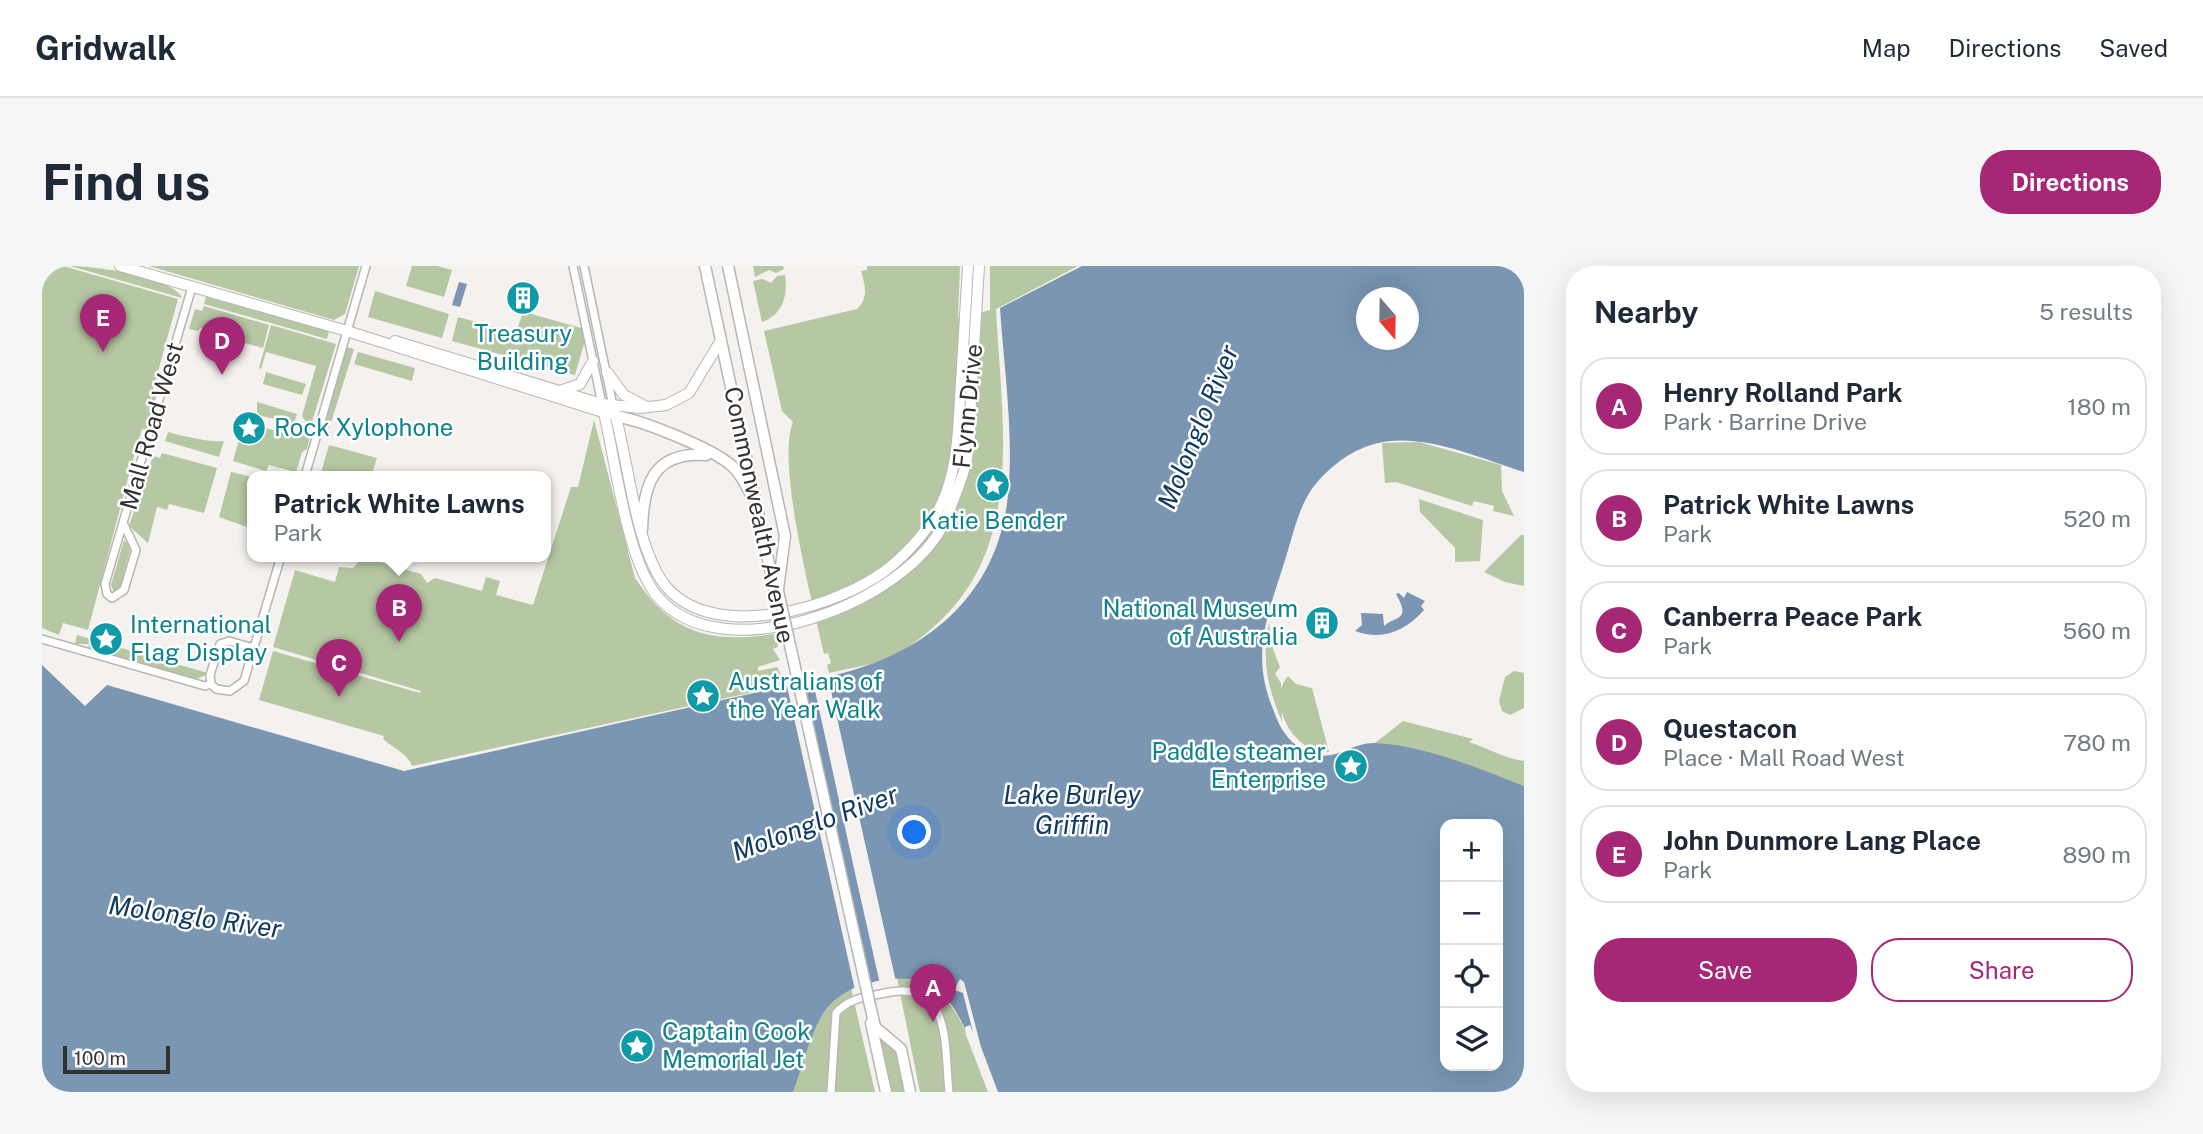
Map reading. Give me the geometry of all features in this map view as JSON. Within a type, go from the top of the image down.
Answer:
[{"type":"highway","name":"Commonwealth Avenue","points":[[705,266],[886,1092]]},
{"type":"highway","name":"Commonwealth Avenue","points":[[727,266],[785,536],[777,591],[792,670],[869,1006],[876,1027],[901,1049],[910,1092]]},
{"type":"highway","points":[[615,411],[716,456],[738,472],[757,504]]},
{"type":"highway","points":[[642,530],[645,493],[660,466],[689,454],[716,456]]},
{"type":"main road","points":[[120,266],[615,411],[672,403],[693,390],[721,340]]},
{"type":"main road","name":"Flynn Drive","points":[[615,411],[642,530],[664,584],[687,604],[715,615],[746,616],[823,601],[876,577],[894,563],[927,528],[939,508],[951,476],[957,436],[968,266]]},
{"type":"main road","name":"Flynn Drive","points":[[603,409],[639,565],[651,587],[670,609],[695,622],[724,630],[763,627],[823,614],[892,579],[918,557],[944,524],[966,465],[979,266]]},
{"type":"main road","points":[[347,331],[360,330],[559,391],[603,409]]},
{"type":"main road","points":[[559,391],[580,384],[593,361]]},
{"type":"main road","points":[[607,372],[626,397],[648,408]]},
{"type":"street","points":[[306,471],[366,266]]},
{"type":"street","points":[[603,409],[573,269],[584,268],[615,411]]},
{"type":"street","name":"Mall Road West","points":[[124,525],[136,550],[124,590],[112,598],[105,586],[192,287]]},
{"type":"street","points":[[42,639],[205,686],[211,684],[223,691],[240,685],[279,562]]},
{"type":"street","points":[[211,684],[211,674],[220,644],[229,641],[254,648]]},
{"type":"street","points":[[831,1092],[836,1013],[854,999],[906,989],[923,996],[939,1014],[946,1035],[949,1092]]},
{"type":"green space","points":[[42,266],[63,266],[178,299],[146,415],[152,396],[156,397],[146,430],[142,429],[135,452],[88,630],[63,623],[59,635],[42,628]]},
{"type":"green space","points":[[70,266],[113,270],[148,278],[175,290],[182,298]]},
{"type":"green space","points":[[149,266],[359,266],[345,314],[334,320]]},
{"type":"green space","points":[[412,266],[437,266],[452,270],[444,297],[406,286]]},
{"type":"green space","points":[[753,266],[783,266],[784,269],[776,273],[769,270],[755,277]]},
{"type":"green space","points":[[867,266],[960,266],[958,318],[990,310],[990,266],[1078,266],[996,309],[1003,434],[1002,476],[996,516],[985,555],[966,591],[938,623],[918,640],[889,658],[829,673],[827,665],[831,663],[828,653],[824,654],[792,501],[789,442],[793,422],[782,411],[764,331],[857,309],[865,296],[861,271],[867,270]]},
{"type":"green space","points":[[785,275],[785,297],[775,315],[762,322],[753,281],[763,279],[771,283],[777,276]]},
{"type":"green space","points":[[375,291],[449,314],[442,338],[368,317]]},
{"type":"green space","points":[[206,297],[329,331],[327,339],[204,304]]},
{"type":"green space","points":[[204,306],[269,325],[263,348],[230,339],[231,334],[221,331],[219,336],[201,328],[197,331],[189,329],[195,309],[202,311]]},
{"type":"green space","points":[[528,313],[588,330],[575,375],[452,341],[458,317],[516,333],[522,315],[527,316]]},
{"type":"green space","points":[[271,325],[336,344],[312,422],[306,422],[302,416],[316,366],[266,352],[261,369],[259,368]]},
{"type":"green space","points":[[346,347],[354,349],[329,429],[325,418]]},
{"type":"green space","points":[[358,352],[415,368],[412,381],[354,364]]},
{"type":"green space","points":[[266,372],[306,384],[302,395],[263,384]]},
{"type":"green space","points":[[257,402],[297,414],[294,423],[257,415]]},
{"type":"green space","points":[[594,420],[635,578],[664,612],[695,631],[731,637],[775,634],[778,647],[773,649],[780,660],[758,667],[758,671],[777,667],[786,685],[412,766],[404,755],[383,739],[384,736],[259,700],[273,651],[420,693],[421,691],[273,647],[295,570],[335,582],[339,567],[353,568],[358,562],[379,562],[421,574],[427,583],[435,578],[482,591],[486,577],[500,581],[496,595],[533,605],[547,562],[551,562],[551,549],[571,487],[578,487]]},
{"type":"green space","points":[[244,422],[296,436],[300,430],[308,431],[310,436],[296,471],[269,465],[266,471],[233,461]]},
{"type":"green space","points":[[168,432],[224,441],[219,457],[165,441]]},
{"type":"green space","points":[[1419,442],[1501,465],[1502,491],[1514,516],[1493,511],[1494,506],[1474,501],[1472,506],[1396,482],[1385,483],[1382,443]]},
{"type":"green space","points":[[329,445],[377,458],[373,471],[321,471]]},
{"type":"green space","points":[[162,453],[217,468],[204,513],[169,504],[167,510],[157,507],[148,543],[129,526],[153,456],[160,458]]},
{"type":"green space","points":[[231,472],[247,476],[247,527],[219,517]]},
{"type":"green space","points":[[1419,499],[1483,520],[1480,561],[1455,562],[1455,548],[1420,512]]},
{"type":"green space","points":[[1524,535],[1524,586],[1505,582],[1484,572]]},
{"type":"green space","points":[[124,540],[131,547],[120,589],[114,592],[111,585]]},
{"type":"green space","points":[[1269,623],[1273,649],[1280,667],[1275,674],[1281,683],[1282,722],[1267,674]]},
{"type":"green space","points":[[77,635],[135,652],[127,660],[88,649],[89,644],[75,644]]},
{"type":"green space","points":[[138,653],[208,674],[195,680],[129,661]]},
{"type":"green space","points":[[1514,671],[1524,673],[1524,708],[1510,715],[1502,711],[1499,701],[1505,677]]},
{"type":"green space","points":[[1288,676],[1296,684],[1312,688],[1329,752],[1304,744],[1286,724],[1280,698],[1282,686]]},
{"type":"green space","points":[[1403,721],[1473,739],[1469,742],[1503,756],[1524,761],[1524,786],[1426,752],[1375,743]]},
{"type":"green space","points":[[897,978],[919,983],[936,991],[949,1003],[967,1035],[988,1092],[920,1092]]},
{"type":"green space","points":[[851,988],[875,1092],[793,1092],[819,1020],[838,997]]},
{"type":"green space","points":[[892,1033],[905,1092],[892,1092],[880,1036]]},
{"type":"water","name":"Lake Burley Griffin","points":[[1082,266],[1524,266],[1524,472],[1450,448],[1411,441],[1374,444],[1341,460],[1314,486],[1300,512],[1268,617],[1262,652],[1266,689],[1277,719],[1288,738],[1308,752],[1329,755],[1366,744],[1395,745],[1452,759],[1524,786],[1524,1092],[988,1092],[961,1020],[947,999],[930,986],[915,980],[893,979],[867,983],[848,991],[833,1002],[814,1031],[793,1092],[42,1092],[42,665],[85,706],[107,685],[404,771],[835,675],[899,652],[928,635],[952,614],[973,590],[990,562],[1001,531],[1008,495],[1008,402],[1000,308]]},
{"type":"water","points":[[459,282],[467,284],[460,307],[452,305]]},
{"type":"water","points":[[1407,592],[1425,601],[1421,606],[1424,610],[1409,624],[1384,634],[1355,631],[1362,625],[1361,613],[1383,614],[1384,626],[1400,616],[1402,609],[1396,594],[1399,593],[1404,598]]},
{"type":"pier","points":[[45,665],[51,667],[85,701],[104,682],[108,683],[85,705]]},
{"type":"pier","points":[[827,673],[896,982],[880,984],[857,882],[812,677]]},
{"type":"pier","points":[[801,679],[869,986],[855,990],[786,682]]},
{"type":"pier","points":[[960,979],[964,982],[981,1047],[998,1092],[988,1092],[966,1035],[965,1027],[970,1025],[973,1032],[963,993],[954,990]]},
{"type":"place","name":"Treasury Building","points":[[523,298]]},
{"type":"place","name":"John Dunmore Lang Place","points":[[103,352]]},
{"type":"place","name":"Questacon","points":[[222,375]]},
{"type":"place","name":"Rock Xylophone","points":[[249,428]]},
{"type":"place","name":"Katie Bender","points":[[993,485]]},
{"type":"place","name":"National Museum of Australia","points":[[1322,623]]},
{"type":"place","name":"International Flag Display","points":[[106,639]]},
{"type":"place","name":"Patrick White Lawns","points":[[399,642]]},
{"type":"place","name":"Australians of the Year Walk","points":[[703,696]]},
{"type":"place","name":"Canberra Peace Park","points":[[339,697]]},
{"type":"place","name":"Paddle steamer Enterprise","points":[[1351,766]]},
{"type":"place","name":"Henry Rolland Park","points":[[933,1022]]},
{"type":"place","name":"Captain Cook Memorial Jet","points":[[637,1046]]},
{"type":"water label","name":"Molonglo River","points":[[1198,427]]},
{"type":"water label","name":"Molonglo River","points":[[815,823]]},
{"type":"water label","name":"Molonglo River","points":[[195,917]]}]
